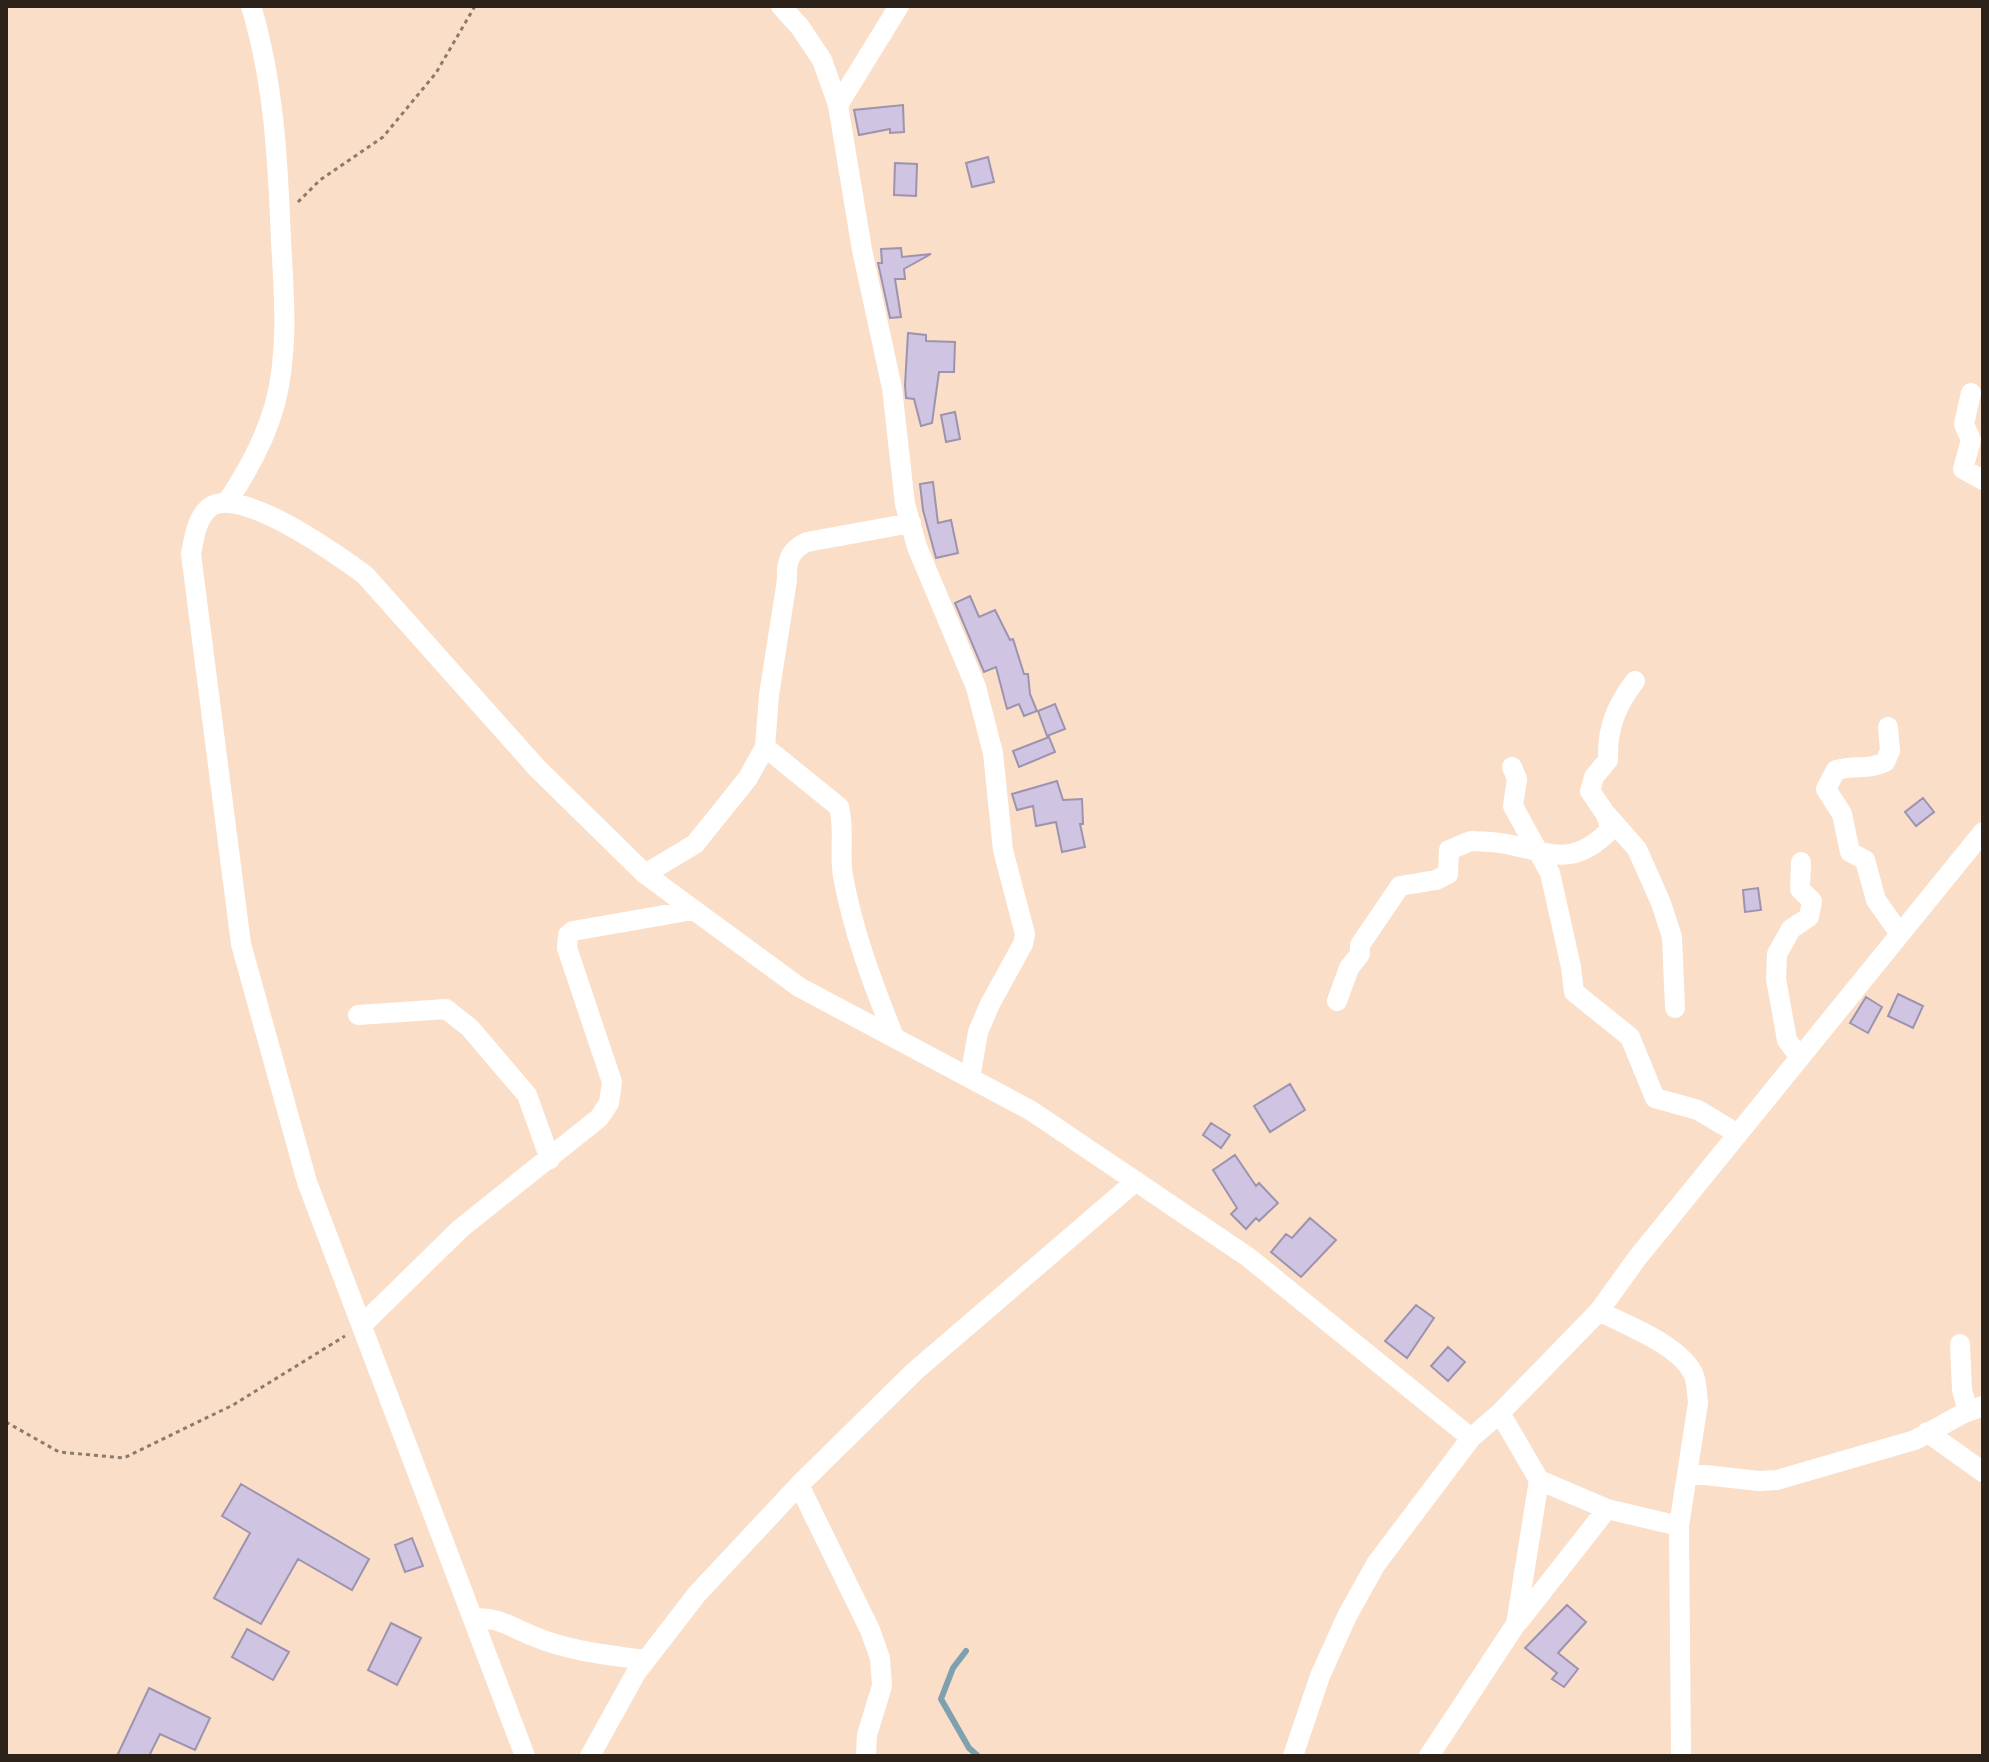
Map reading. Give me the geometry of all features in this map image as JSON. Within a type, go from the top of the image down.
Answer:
[{"type":"street","points":[[227,502],[250,467],[265,433],[275,403],[283,360],[277,136],[251,6]]},
{"type":"street","points":[[781,6],[800,27],[822,60],[838,105],[862,250],[892,388],[905,504],[917,547],[976,687],[993,753],[1003,850],[1025,934],[1023,944],[978,1032],[970,1078]]},
{"type":"street","points":[[838,105],[899,6]]},
{"type":"street","points":[[1971,393],[1964,424],[1971,440],[1963,469],[1983,480]]},
{"type":"street","points":[[525,1756],[307,1182],[241,944],[191,554],[197,527],[203,516],[217,503],[227,502],[257,509],[330,550],[365,575],[537,768],[645,874],[693,910],[799,987],[1030,1110],[1248,1257],[1471,1438]]},
{"type":"street","points":[[645,874],[695,844],[748,778],[765,747],[769,695],[789,556],[796,547],[807,542],[911,523]]},
{"type":"street","points":[[1635,681],[1621,700],[1607,735],[1608,760],[1594,777],[1590,791],[1637,849],[1661,903],[1672,937],[1675,1008]]},
{"type":"street","points":[[1888,727],[1890,751],[1885,762],[1872,768],[1851,765],[1836,770],[1826,789],[1842,814],[1850,852],[1865,860],[1876,900],[1900,934]]},
{"type":"street","points":[[765,747],[839,807],[842,873],[860,951],[894,1037]]},
{"type":"street","points":[[1512,767],[1517,779],[1513,806],[1550,873],[1574,992],[1630,1037],[1655,1098],[1698,1110],[1738,1134]]},
{"type":"street","points":[[1337,1001],[1349,968],[1360,954],[1360,945],[1400,886],[1436,880],[1448,874],[1449,850],[1472,841],[1508,844],[1554,857],[1570,854],[1596,844],[1611,829],[1605,813]]},
{"type":"street","points":[[1293,1756],[1320,1676],[1369,1577],[1471,1438],[1500,1413],[1599,1311],[1638,1257],[1983,832]]},
{"type":"street","points":[[1800,1058],[1787,1040],[1776,979],[1777,954],[1791,929],[1809,917],[1811,909],[1812,901],[1800,889],[1801,862]]},
{"type":"street","points":[[362,1325],[460,1229],[599,1118],[612,1094],[612,1082],[567,948],[568,935],[573,931],[693,910]]},
{"type":"street","points":[[358,1015],[446,1009],[470,1028],[527,1095],[550,1159]]},
{"type":"street","points":[[590,1756],[645,1660],[697,1594],[799,1485],[915,1371],[1136,1181]]},
{"type":"street","points":[[1599,1311],[1672,1349],[1694,1374],[1698,1403],[1679,1526],[1681,1756]]},
{"type":"street","points":[[1687,1473],[1777,1480],[1915,1440],[1976,1409],[1962,1390],[1960,1344]]},
{"type":"street","points":[[1500,1413],[1539,1480],[1607,1509],[1679,1526]]},
{"type":"street","points":[[1927,1432],[1983,1472]]},
{"type":"street","points":[[1516,1624],[1539,1480]]},
{"type":"street","points":[[799,1485],[870,1630],[880,1658],[882,1686],[867,1735],[866,1756]]},
{"type":"street","points":[[1429,1756],[1516,1624],[1607,1509]]},
{"type":"street","points":[[473,1618],[494,1618],[533,1636],[586,1652],[645,1660]]},
{"type":"path","points":[[280,221],[320,180],[383,137],[436,73],[475,6]]},
{"type":"path","points":[[6,1422],[59,1452],[124,1458],[233,1405],[362,1325]]},
{"type":"building","points":[[903,105],[904,132],[890,133],[890,129],[859,135],[854,110]]},
{"type":"building","points":[[988,157],[994,182],[972,187],[966,163]]},
{"type":"building","points":[[895,163],[917,164],[916,196],[894,195]]},
{"type":"building","points":[[901,248],[902,257],[931,254],[904,269],[905,279],[895,279],[901,317],[890,318],[878,263],[882,263],[881,249]]},
{"type":"building","points":[[908,333],[926,335],[926,341],[955,342],[954,372],[939,372],[932,423],[921,426],[914,399],[906,398]]},
{"type":"building","points":[[955,412],[960,439],[946,442],[941,415]]},
{"type":"building","points":[[933,482],[938,523],[951,520],[958,553],[936,558],[923,510],[920,484]]},
{"type":"building","points":[[970,596],[979,617],[995,610],[1010,640],[1013,639],[1024,674],[1028,674],[1030,694],[1037,711],[1024,716],[1019,704],[1007,709],[996,667],[984,672],[955,603]]},
{"type":"building","points":[[1055,704],[1065,729],[1047,736],[1038,711]]},
{"type":"building","points":[[1049,737],[1055,752],[1019,767],[1013,751]]},
{"type":"building","points":[[1057,781],[1063,800],[1082,799],[1083,824],[1080,824],[1085,847],[1062,852],[1056,822],[1036,826],[1033,806],[1017,810],[1012,794]]},
{"type":"building","points":[[1923,798],[1934,812],[1916,826],[1905,812]]},
{"type":"building","points":[[1758,888],[1761,910],[1745,912],[1743,890]]},
{"type":"building","points":[[1898,994],[1923,1006],[1913,1028],[1888,1016]]},
{"type":"building","points":[[1866,997],[1882,1007],[1868,1033],[1850,1023]]},
{"type":"building","points":[[1290,1084],[1305,1110],[1270,1132],[1254,1106]]},
{"type":"building","points":[[1211,1123],[1230,1135],[1221,1148],[1203,1135]]},
{"type":"building","points":[[1235,1155],[1256,1186],[1259,1183],[1278,1203],[1246,1229],[1231,1214],[1237,1208],[1213,1170]]},
{"type":"building","points":[[1310,1218],[1336,1240],[1301,1277],[1271,1252],[1286,1234],[1292,1238]]},
{"type":"building","points":[[1416,1305],[1434,1318],[1407,1358],[1385,1341]]},
{"type":"building","points":[[1448,1347],[1465,1362],[1448,1381],[1431,1366]]},
{"type":"building","points":[[241,1484],[369,1559],[352,1590],[298,1559],[261,1624],[214,1598],[250,1533],[222,1516]]},
{"type":"building","points":[[412,1538],[423,1566],[405,1572],[395,1545]]},
{"type":"building","points":[[1567,1605],[1586,1622],[1558,1653],[1578,1669],[1564,1687],[1552,1679],[1557,1673],[1525,1648]]},
{"type":"building","points":[[391,1623],[421,1638],[397,1685],[368,1670]]},
{"type":"building","points":[[247,1629],[289,1652],[273,1680],[232,1657]]},
{"type":"building","points":[[149,1688],[210,1718],[195,1750],[160,1734],[149,1756],[117,1756]]},
{"type":"waterway","points":[[966,1651],[953,1668],[941,1699],[969,1748],[978,1756]]}]
